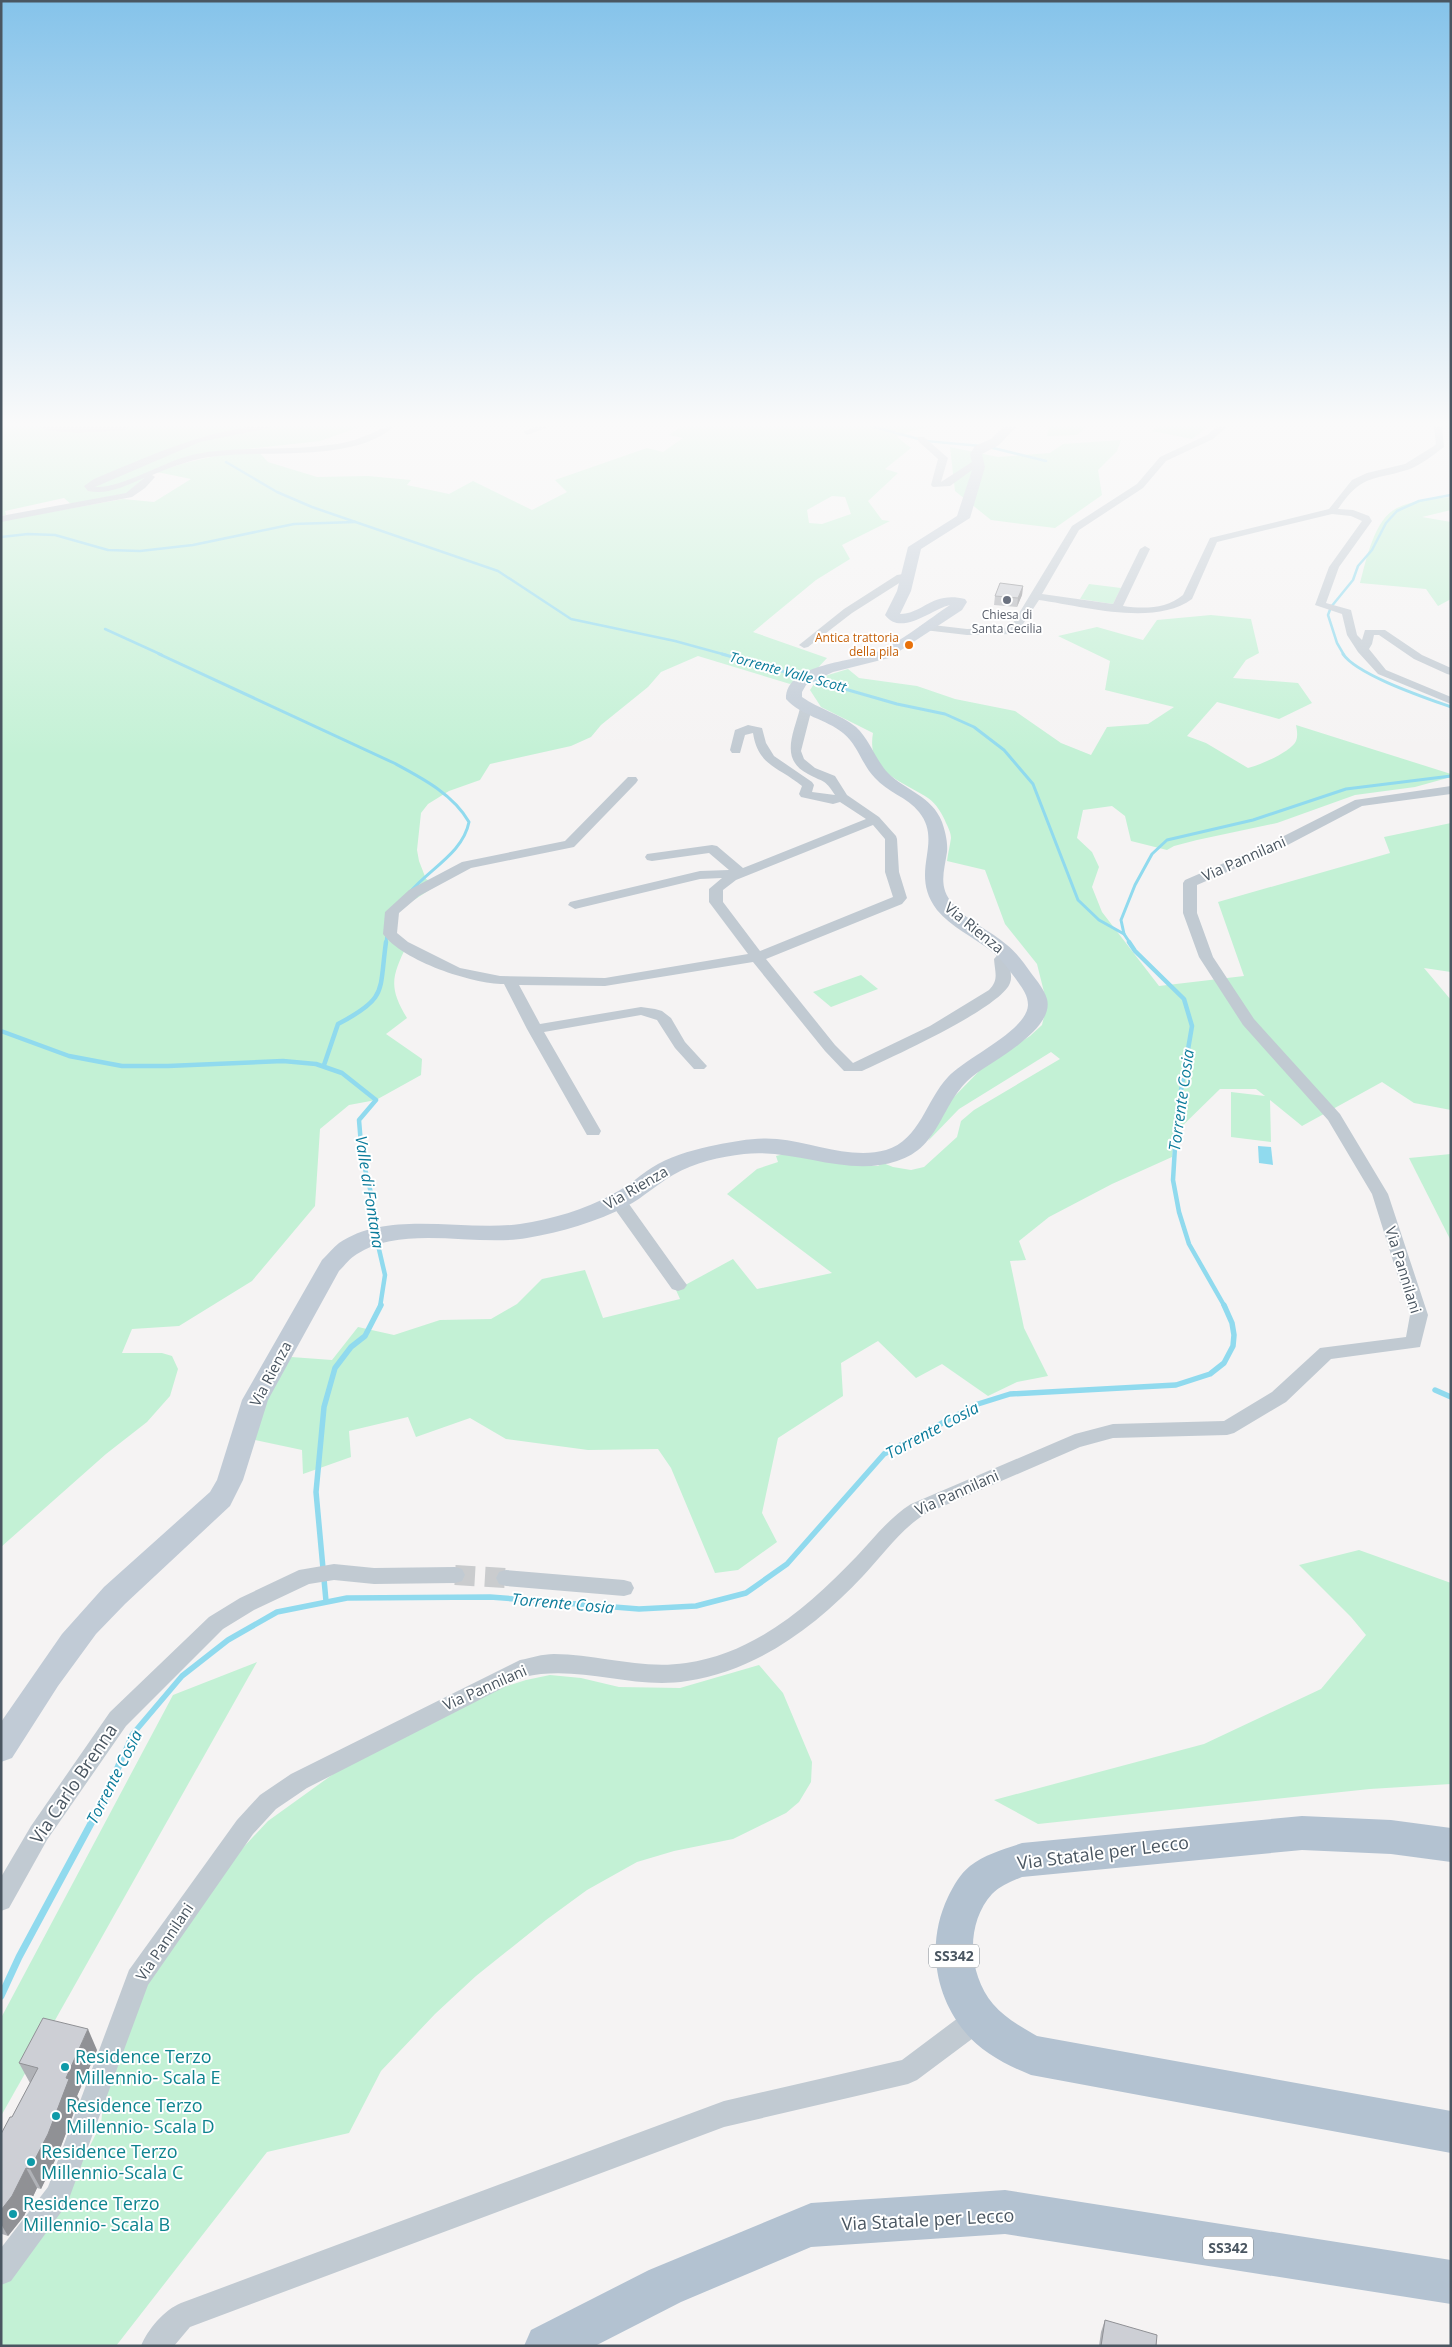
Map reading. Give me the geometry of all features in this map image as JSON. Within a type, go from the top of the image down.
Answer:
[{"type":"main road","name":"Via Statale per Lecco","points":[[1451,1845],[1391,1837],[1302,1833],[1022,1860],[996,1870],[979,1882],[969,1896],[957,1920],[953,1948],[956,1975],[965,1997],[978,2018],[1000,2038],[1031,2055],[1451,2132]]},
{"type":"main road","name":"Via Statale per Lecco","points":[[547,2346],[665,2286],[811,2225],[1005,2212],[1451,2282]]},
{"type":"street","points":[[632,780],[569,844],[467,865],[414,893],[392,912],[390,934],[403,945],[456,972],[511,980],[605,982],[757,957],[897,901],[900,898],[892,872],[891,839],[875,820],[842,797],[831,780],[811,771],[798,760],[795,752],[806,708],[794,699],[794,692],[800,682],[828,669],[884,655],[957,607],[960,602],[957,600],[945,601],[910,617],[896,618],[892,615],[899,604],[909,576],[910,564],[918,544],[931,537]]},
{"type":"street","points":[[924,627],[967,632],[1009,632],[1016,628],[1070,537]]},
{"type":"street","points":[[1036,596],[1117,608],[1155,611],[1180,603],[1188,597],[1213,540],[1227,537]]},
{"type":"street","points":[[1356,537],[1334,567],[1320,605],[1324,608],[1347,612],[1352,635],[1362,650],[1382,672],[1451,701]]},
{"type":"street","points":[[1117,608],[1145,548]]},
{"type":"street","points":[[804,645],[848,611],[901,577],[909,576]]},
{"type":"street","points":[[1362,650],[1367,644],[1369,632],[1380,632],[1418,657],[1451,672]]},
{"type":"street","name":"Via Rienza","points":[[1,1749],[54,1664],[77,1636],[101,1609],[220,1499],[230,1480],[254,1400],[330,1266],[347,1248],[371,1236],[397,1233],[502,1234],[553,1227],[618,1201],[639,1189],[666,1169],[710,1152],[754,1146],[778,1146],[858,1159],[883,1158],[904,1151],[923,1135],[941,1097],[957,1079],[993,1051],[1025,1030],[1034,1020],[1038,1005],[1032,987],[1006,954],[944,907],[934,890],[931,874],[939,848],[930,817],[919,800],[895,786],[877,771],[864,747],[851,731],[835,719],[806,708]]},
{"type":"street","points":[[736,750],[739,733],[748,729],[758,730],[759,743],[763,753],[775,764],[798,776],[808,785],[805,794],[833,800],[842,797]]},
{"type":"street","name":"Via Pannilani","points":[[1,2271],[58,2196],[138,1978],[245,1827],[268,1802],[299,1781],[520,1669],[553,1662],[651,1674],[683,1674],[723,1665],[786,1634],[820,1607],[905,1517],[918,1509],[1075,1441],[1113,1431],[1227,1428],[1278,1398],[1326,1353],[1414,1342],[1419,1315],[1380,1194],[1334,1116],[1248,1022],[1206,957],[1190,913],[1190,883],[1275,846],[1359,803],[1451,790]]},
{"type":"street","points":[[875,820],[731,877],[716,889],[716,902],[757,957],[830,1048],[849,1068],[858,1068],[986,998],[1001,987],[1005,978],[1001,968],[1001,959],[1006,954]]},
{"type":"street","points":[[652,856],[712,846],[741,874]]},
{"type":"street","points":[[575,905],[700,875],[741,874]]},
{"type":"street","points":[[511,980],[512,988],[534,1029],[593,1131]]},
{"type":"street","points":[[534,1029],[641,1011],[654,1011],[663,1016],[679,1044],[699,1066]]},
{"type":"street","points":[[618,1201],[678,1286]]},
{"type":"street","name":"Via Carlo Brenna","points":[[1,1900],[39,1833],[118,1719],[216,1623],[247,1604],[306,1576],[334,1572],[374,1576],[455,1575]]},
{"type":"street","points":[[506,1578],[624,1588]]},
{"type":"street","points":[[155,2346],[181,2317],[724,2114],[908,2071],[978,2018]]},
{"type":"green space","points":[[1,537],[859,537],[842,545],[850,559],[816,580],[753,632],[827,658],[813,673],[790,684],[698,656],[661,672],[648,687],[601,725],[591,737],[571,746],[490,764],[480,780],[449,791],[428,804],[421,813],[417,850],[426,879],[437,885],[394,913],[395,936],[407,945],[398,965],[394,981],[397,998],[407,1018],[386,1034],[422,1059],[421,1075],[376,1100],[349,1105],[320,1129],[315,1206],[252,1281],[179,1326],[132,1329],[122,1353],[162,1353],[172,1356],[178,1369],[170,1396],[147,1422],[106,1454],[1,1547]]},
{"type":"green space","points":[[1374,537],[1451,537],[1451,599],[1438,606],[1426,589],[1360,583]]},
{"type":"green space","points":[[1089,584],[1121,588],[1113,604],[1080,599]]},
{"type":"green space","points":[[1211,615],[1251,619],[1259,653],[1246,660],[1233,678],[1298,683],[1312,703],[1279,719],[1217,702],[1187,736],[1206,743],[1248,768],[1275,758],[1293,745],[1297,737],[1296,725],[1451,774],[1451,777],[1415,787],[1355,795],[1277,823],[1197,840],[1174,846],[1167,850],[1131,841],[1125,816],[1112,806],[1083,810],[1077,838],[1092,852],[1099,867],[1092,887],[1102,912],[1159,986],[1244,976],[1218,902],[1390,853],[1384,837],[1451,823],[1451,972],[1424,968],[1451,1000],[1451,1110],[1414,1103],[1382,1082],[1302,1126],[1270,1100],[1271,1142],[1231,1137],[1231,1092],[1265,1096],[1256,1089],[1220,1089],[1174,1134],[1172,1157],[1112,1184],[1049,1217],[1019,1241],[1026,1260],[1010,1261],[1024,1328],[1048,1376],[1017,1382],[988,1396],[942,1364],[916,1378],[878,1341],[841,1363],[843,1396],[778,1438],[762,1513],[777,1542],[738,1570],[715,1573],[671,1468],[658,1449],[588,1450],[506,1439],[470,1418],[416,1437],[408,1417],[349,1431],[351,1457],[303,1474],[302,1450],[255,1440],[264,1404],[291,1357],[332,1360],[358,1327],[394,1335],[440,1320],[491,1319],[517,1304],[542,1279],[585,1270],[603,1318],[680,1299],[676,1290],[733,1259],[757,1289],[832,1273],[727,1194],[757,1169],[778,1162],[776,1156],[784,1154],[841,1164],[878,1166],[883,1163],[911,1170],[924,1167],[957,1137],[961,1121],[974,1110],[1060,1059],[1051,1052],[959,1109],[928,1141],[951,1100],[986,1064],[1030,1036],[1042,1025],[1047,1004],[1037,964],[1005,924],[985,870],[947,861],[951,838],[943,816],[936,806],[931,800],[888,774],[880,766],[872,746],[873,733],[821,707],[810,690],[818,678],[848,669],[859,678],[917,686],[955,699],[1015,711],[1061,743],[1091,755],[1107,727],[1148,724],[1174,707],[1105,690],[1110,661],[1058,636],[1097,627],[1143,640],[1157,620]]},
{"type":"green space","points":[[861,975],[878,989],[831,1007],[813,992]]},
{"type":"green space","points":[[1451,1154],[1451,1241],[1409,1158]]},
{"type":"green space","points":[[1359,1550],[1451,1583],[1451,1784],[1370,1789],[1038,1824],[994,1800],[1204,1744],[1321,1689],[1366,1635],[1351,1617],[1299,1565]]},
{"type":"green space","points":[[257,1662],[1,2116],[1,2018],[173,1695]]},
{"type":"green space","points":[[759,1665],[783,1693],[812,1762],[811,1782],[799,1802],[786,1813],[733,1839],[674,1851],[637,1862],[587,1890],[546,1920],[476,1976],[435,2014],[381,2071],[349,2133],[267,2152],[116,2346],[1,2346],[1,2282],[62,2201],[101,2124],[105,2086],[140,1984],[211,1882],[268,1821],[350,1762],[495,1690],[526,1680],[550,1675],[581,1678],[619,1687],[680,1688]]},
{"type":"water","points":[[1258,1146],[1271,1147],[1273,1165],[1259,1163]]},
{"type":"building","points":[[1000,583],[1023,586],[1018,598],[995,596]]},
{"type":"building","points":[[43,2018],[88,2029],[66,2078],[69,2079],[48,2134],[30,2169],[26,2168],[12,2196],[1,2210],[1,2134],[38,2068],[19,2063]]},
{"type":"building","points":[[1105,2320],[1157,2335],[1156,2346],[1101,2346]]},
{"type":"waterway","points":[[1,537],[5,537]]},
{"type":"waterway","points":[[60,537],[108,550],[140,551],[193,545],[234,537]]},
{"type":"waterway","name":"Torrente Valle Scott","points":[[398,537],[498,571],[571,619],[675,641],[726,655]]},
{"type":"waterway","name":"Torrente Cosia","points":[[1344,655],[1337,643],[1328,615],[1331,607],[1353,580],[1358,566],[1372,550],[1379,537]]},
{"type":"waterway","points":[[105,629],[162,655]]},
{"type":"waterway","points":[[159,654],[394,763],[446,795],[469,822],[466,833],[453,852],[410,892]]},
{"type":"waterway","name":"Torrente Valle Scott","points":[[722,654],[803,677]]},
{"type":"waterway","name":"Torrente Cosia","points":[[1344,655],[1362,670],[1377,678],[1451,707]]},
{"type":"waterway","name":"Torrente Valle Scott","points":[[810,679],[897,704],[945,714],[974,727],[1004,750],[1033,784],[1078,900],[1099,920],[1124,934]]},
{"type":"waterway","name":"Torrente Cosia","points":[[1124,934],[1121,920],[1135,885],[1152,854],[1167,840],[1253,820],[1346,789],[1451,776]]},
{"type":"waterway","points":[[386,943],[387,932]]},
{"type":"waterway","name":"Torrente Cosia","points":[[1124,934],[1130,943]]},
{"type":"waterway","points":[[324,1065],[338,1024],[366,1007],[378,992],[381,983],[386,942]]},
{"type":"waterway","name":"Torrente Cosia","points":[[1129,942],[1135,951],[1184,999],[1192,1026],[1177,1114],[1173,1180],[1179,1212],[1189,1244],[1224,1306]]},
{"type":"waterway","name":"Valle di Fontana","points":[[1,1031],[69,1056],[122,1066],[283,1061],[316,1064],[342,1073],[376,1100],[359,1120],[362,1157],[373,1201],[371,1215],[385,1275],[380,1307]]},
{"type":"waterway","name":"Torrente Cosia","points":[[119,1766],[132,1735],[182,1676],[228,1640],[277,1612],[347,1598],[490,1597],[639,1609],[696,1606],[746,1593],[787,1564],[884,1454],[978,1404],[1010,1394],[1176,1385],[1210,1374],[1224,1363],[1233,1346],[1232,1323],[1224,1306]]},
{"type":"waterway","name":"Valle di Fontana","points":[[326,1601],[316,1492],[324,1407],[335,1368],[351,1347],[365,1336],[380,1307]]},
{"type":"waterway","points":[[1435,1390],[1451,1397]]},
{"type":"waterway","name":"Torrente Cosia","points":[[1,1996],[19,1957],[109,1790],[119,1765]]},
{"type":"tunnel","points":[[455,1575],[506,1578]]},
{"type":"place","name":"Chiesa di Santa Cecilia","points":[[1007,600]]},
{"type":"place","name":"Antica trattoria della pila","points":[[909,645]]},
{"type":"place","name":"Residence Terzo Millennio- Scala E","points":[[65,2067]]},
{"type":"place","name":"Residence Terzo Millennio- Scala D","points":[[56,2116]]},
{"type":"place","name":"Residence Terzo Millennio-Scala C","points":[[31,2162]]},
{"type":"place","name":"Residence Terzo Millennio- Scala B","points":[[13,2214]]}]
